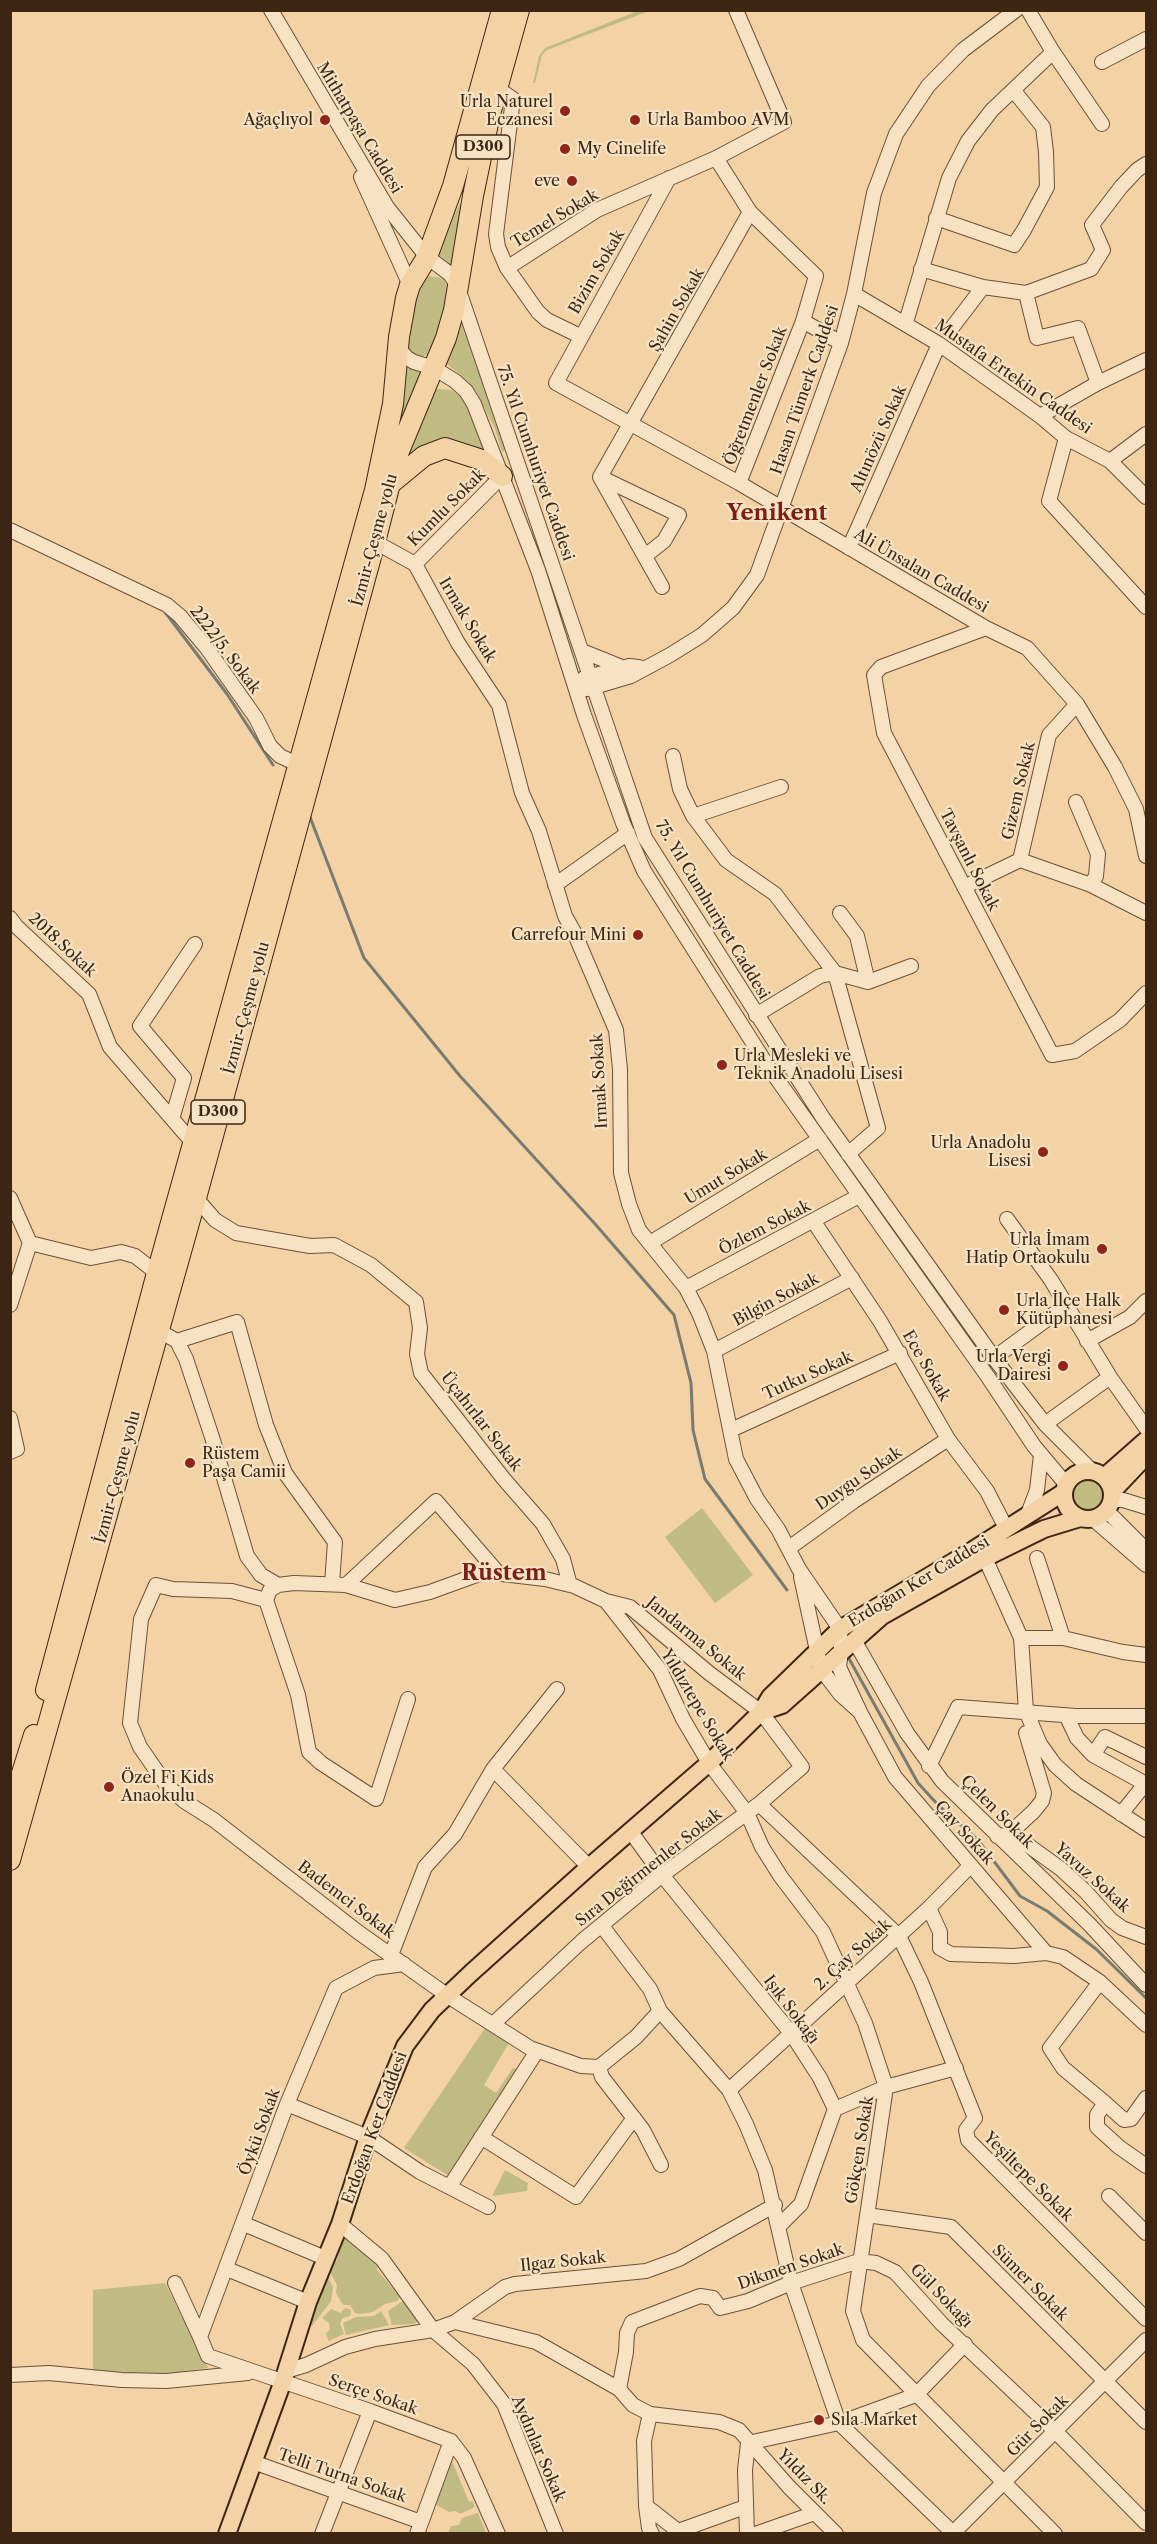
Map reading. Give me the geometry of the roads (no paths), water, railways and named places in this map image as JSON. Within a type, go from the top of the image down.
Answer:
[{"type":"highway","name":"D300","points":[[399,337],[410,285],[427,258],[453,186],[502,10]]},
{"type":"highway","name":"D300","points":[[434,368],[454,310],[475,184],[497,88],[519,10]]},
{"type":"highway","name":"İzmir-Çeşme yolu","points":[[10,1810],[33,1736],[192,1143],[375,490],[393,404],[399,337]]},
{"type":"highway","name":"İzmir-Çeşme yolu","points":[[10,1860],[196,1198],[397,456],[434,368]]},
{"type":"highway","points":[[390,484],[424,456],[445,448],[482,460],[502,476]]},
{"type":"main road","name":"Erdoğan Ker Caddesi","points":[[226,2534],[284,2376],[308,2302],[340,2223],[368,2137],[405,2046],[432,2010],[589,1867],[709,1763],[761,1712],[782,1705],[818,1662],[840,1629],[973,1550],[1028,1514],[1065,1488],[1077,1473],[1098,1474],[1146,1440]]},
{"type":"main road","points":[[1065,1488],[1067,1508],[1101,1508],[1146,1456]]},
{"type":"main road","points":[[1098,1474],[1101,1508]]},
{"type":"main road","name":"Erdoğan Ker Caddesi","points":[[818,1662],[848,1645],[882,1616],[985,1558],[1044,1529],[1101,1508]]},
{"type":"street","name":"Mithatpaşa Caddesi","points":[[271,10],[337,126],[362,163],[387,207],[427,258],[450,274],[457,285]]},
{"type":"street","name":"Temel Sokak","points":[[507,268],[597,210],[716,158],[784,122],[736,10]]},
{"type":"street","name":"Hasan Tümerk Caddesi","points":[[593,681],[630,676],[702,635],[733,608],[757,575],[841,343],[854,294],[874,193],[896,134],[935,79],[963,50],[1016,10]]},
{"type":"street","points":[[1028,10],[1053,52],[1102,124]]},
{"type":"street","points":[[1102,62],[1146,39]]},
{"type":"street","points":[[906,322],[949,178],[968,141],[992,110],[1053,52]]},
{"type":"street","points":[[497,88],[513,99],[496,234],[498,247],[507,268],[538,312],[547,320],[580,336]]},
{"type":"street","points":[[936,218],[1014,245],[1024,231],[1047,187],[1046,152],[1042,128],[1014,91]]},
{"type":"street","points":[[337,126],[410,285]]},
{"type":"street","points":[[716,158],[750,212],[816,276],[803,321],[841,343]]},
{"type":"street","points":[[921,269],[983,287],[1026,293],[1091,269],[1102,250],[1092,225],[1121,187],[1146,164]]},
{"type":"street","name":"Bizim Sokak","points":[[555,383],[669,178]]},
{"type":"street","name":"Şahin Sokak","points":[[600,477],[750,212]]},
{"type":"street","points":[[410,237],[425,237],[438,228]]},
{"type":"street","name":"75. Yıl Cumhuriyet Caddesi","points":[[457,285],[645,838],[756,1015],[849,1154],[994,1358],[1045,1424],[1098,1474]]},
{"type":"street","points":[[951,329],[983,287]]},
{"type":"street","points":[[1026,293],[1037,338],[1078,328],[1098,383]]},
{"type":"street","name":"Mustafa Ertekin Caddesi","points":[[854,294],[906,322],[1040,416],[1066,438],[1110,461],[1146,497]]},
{"type":"street","name":"Öğretmenler Sokak","points":[[739,483],[803,321]]},
{"type":"street","name":"75. Yıl Cumhuriyet Caddesi","points":[[399,337],[401,351],[407,358],[434,368],[466,391],[481,420],[538,570],[575,686],[627,833],[644,871],[678,928],[767,1065],[1065,1488]]},
{"type":"street","name":"Altınözü Sokak","points":[[849,548],[939,344]]},
{"type":"street","points":[[1040,416],[1098,383],[1146,360]]},
{"type":"street","name":"Ali Ünsalan Caddesi","points":[[555,383],[739,483],[986,628],[1027,648],[1077,704],[1115,767],[1136,809],[1146,856]]},
{"type":"street","points":[[1110,461],[1146,434]]},
{"type":"street","points":[[1066,438],[1049,501],[1146,607]]},
{"type":"street","name":"Kumlu Sokak","points":[[415,564],[502,476]]},
{"type":"street","points":[[600,477],[679,515],[664,541],[645,556]]},
{"type":"street","points":[[600,477],[662,587]]},
{"type":"street","name":"2222/5. Sokak","points":[[10,530],[167,605],[180,616],[206,647],[256,718],[270,746],[280,756],[297,764]]},
{"type":"street","points":[[375,542],[415,564]]},
{"type":"street","name":"Irmak Sokak","points":[[415,564],[458,643],[500,705],[522,794],[540,831],[565,916],[616,1030],[620,1069],[621,1173],[639,1230],[686,1288],[699,1313],[714,1351],[736,1459],[799,1569]]},
{"type":"street","name":"Tavşanlı Sokak","points":[[986,628],[877,671],[884,733],[1052,1055],[1076,1051],[1120,1020],[1146,993]]},
{"type":"street","points":[[582,651],[624,668]]},
{"type":"street","points":[[575,686],[624,668],[644,667]]},
{"type":"street","name":"Gizem Sokak","points":[[1020,860],[1049,735],[1077,704]]},
{"type":"street","points":[[673,756],[680,789],[693,816],[726,860],[776,894],[835,973],[878,1128],[849,1154]]},
{"type":"street","points":[[693,816],[781,787]]},
{"type":"street","points":[[1076,802],[1098,854],[1096,876],[1091,885]]},
{"type":"street","points":[[555,885],[627,833]]},
{"type":"street","points":[[964,887],[1020,860],[1091,885],[1146,913]]},
{"type":"street","points":[[840,913],[857,936],[868,982]]},
{"type":"street","name":"2018.Sokak","points":[[10,918],[89,994],[110,1047],[192,1143]]},
{"type":"street","points":[[172,1119],[184,1078],[140,1026],[195,944]]},
{"type":"street","points":[[756,1015],[820,976],[835,973],[868,982],[911,966]]},
{"type":"street","name":"Umut Sokak","points":[[650,1243],[820,1139]]},
{"type":"street","name":"Özlem Sokak","points":[[686,1288],[814,1222],[859,1196]]},
{"type":"street","points":[[10,1198],[30,1243],[10,1305]]},
{"type":"street","name":"Üçahırlar Sokak","points":[[196,1198],[215,1220],[236,1233],[310,1246],[334,1245],[371,1265],[416,1302],[420,1328],[417,1354],[421,1374],[503,1478],[543,1524],[563,1559],[570,1585]]},
{"type":"street","points":[[1006,1219],[1051,1280],[1110,1377],[1146,1428]]},
{"type":"street","name":"Ece Sokak","points":[[814,1222],[900,1353],[948,1439],[987,1491],[1006,1528]]},
{"type":"street","points":[[30,1243],[91,1258],[121,1252],[135,1256],[157,1274]]},
{"type":"street","name":"Bilgin Sokak","points":[[714,1351],[852,1278]]},
{"type":"street","points":[[1087,1341],[1130,1317],[1146,1301]]},
{"type":"street","points":[[994,1358],[1065,1306]]},
{"type":"street","points":[[177,1341],[237,1322],[266,1425],[285,1473],[335,1542],[339,1585]]},
{"type":"street","points":[[159,1331],[177,1341],[186,1359],[247,1556],[261,1575],[278,1585],[270,1590],[266,1600],[298,1695],[309,1752],[321,1763],[376,1799],[408,1700]]},
{"type":"street","name":"Tutku Sokak","points":[[731,1430],[900,1353]]},
{"type":"street","points":[[1045,1424],[1110,1377]]},
{"type":"street","points":[[10,1418],[17,1449],[10,1452]]},
{"type":"street","name":"Duygu Sokak","points":[[789,1548],[854,1501],[948,1439]]},
{"type":"street","points":[[1028,1514],[1037,1490],[1041,1455]]},
{"type":"street","points":[[1101,1508],[1123,1500],[1146,1507]]},
{"type":"street","points":[[339,1585],[436,1501],[498,1574]]},
{"type":"street","points":[[1101,1508],[1146,1550]]},
{"type":"street","points":[[1101,1508],[1146,1565]]},
{"type":"street","points":[[1037,1557],[1063,1638]]},
{"type":"street","points":[[985,1558],[1021,1638],[1022,1711],[1044,1792],[1042,1801],[1034,1811],[1008,1836]]},
{"type":"street","points":[[799,1569],[840,1629],[848,1645],[839,1667],[860,1712]]},
{"type":"street","points":[[799,1569],[818,1662],[840,1694],[860,1712]]},
{"type":"street","name":"Yıldıztepe Sokak","points":[[278,1585],[294,1583],[339,1585],[396,1600],[430,1592],[485,1572],[545,1579],[570,1585],[606,1600],[660,1670],[683,1719],[709,1763],[747,1814]]},
{"type":"street","name":"Bademci Sokak","points":[[266,1600],[232,1591],[173,1589],[156,1585],[141,1619],[130,1723],[140,1747],[165,1784],[184,1801],[214,1820],[391,1955],[505,2034],[537,2051],[581,2066],[599,2067]]},
{"type":"street","name":"Jandarma Sokak","points":[[606,1600],[630,1607],[761,1712],[802,1767]]},
{"type":"street","points":[[1021,1638],[1063,1638],[1146,1656]]},
{"type":"street","name":"Çelen Sokak","points":[[848,1645],[929,1766],[942,1781],[1008,1836],[1146,1985]]},
{"type":"street","points":[[391,1955],[425,1867],[455,1834],[493,1769],[557,1689]]},
{"type":"street","points":[[929,1766],[958,1707],[1066,1715],[1146,1716]]},
{"type":"street","points":[[1022,1711],[1054,1765],[1076,1784],[1146,1830]]},
{"type":"street","name":"Çay Sokak","points":[[860,1712],[896,1777],[1046,1953]]},
{"type":"street","points":[[1066,1715],[1077,1738],[1093,1755],[1145,1784],[1121,1814]]},
{"type":"street","points":[[1093,1755],[1105,1737],[1146,1758]]},
{"type":"street","name":"Sıra Değirmenler Sokak","points":[[493,2024],[581,1941],[662,1875],[747,1814],[802,1767]]},
{"type":"street","points":[[493,1769],[589,1867]]},
{"type":"street","points":[[759,1804],[899,1935]]},
{"type":"street","name":"Gökçen Sokak","points":[[747,1814],[762,1847],[781,1877],[823,1932],[865,2023],[886,2087],[853,2311],[863,2340],[1055,2534]]},
{"type":"street","name":"Işık Sokağı","points":[[631,1832],[662,1875],[791,2032],[820,2078],[835,2109]]},
{"type":"street","name":"Yavuz Sokak","points":[[1008,1836],[1061,1869],[1111,1920],[1122,1928],[1146,1937]]},
{"type":"street","name":"2. Çay Sokak","points":[[729,2090],[929,1908],[970,1866]]},
{"type":"street","points":[[929,1908],[940,1932],[940,1948],[951,1954],[1014,1956],[1046,1953],[1063,1957],[1100,1983],[1146,2025]]},
{"type":"street","points":[[602,1926],[650,1989],[660,2011],[729,2090],[765,2170],[775,2205],[791,2283],[839,2423],[953,2533]]},
{"type":"street","name":"Yeşiltepe Sokak","points":[[899,1935],[921,1982],[975,2118],[966,2130],[968,2140],[1146,2319]]},
{"type":"street","name":"Öykü Sokak","points":[[200,2337],[244,2224],[286,2104],[336,1988],[374,1968],[404,1964]]},
{"type":"street","points":[[1100,1983],[1050,2048],[1063,2068],[1124,2120],[1131,2119],[1146,2098]]},
{"type":"street","points":[[660,2011],[636,2037],[599,2067],[602,2077],[634,2118],[661,2165]]},
{"type":"street","points":[[450,2186],[537,2051]]},
{"type":"street","points":[[778,2227],[801,2204],[835,2109],[886,2087],[956,2068]]},
{"type":"street","points":[[1105,2103],[1097,2115],[1097,2127],[1119,2147],[1146,2166]]},
{"type":"street","points":[[286,2104],[368,2137],[420,2172],[488,2207]]},
{"type":"street","points":[[482,2137],[576,2197],[634,2118]]},
{"type":"street","points":[[1109,2196],[1146,2233]]},
{"type":"street","name":"Ilgaz Sokak","points":[[284,2376],[345,2347],[375,2339],[433,2330],[455,2322],[505,2287],[515,2284],[646,2271],[668,2263],[730,2232],[775,2205]]},
{"type":"street","name":"Sümer Sokak","points":[[867,2215],[951,2227],[1146,2422]]},
{"type":"street","name":"Aydınlar Sokak","points":[[340,2223],[382,2259],[433,2330],[473,2364],[504,2404],[556,2534]]},
{"type":"street","points":[[244,2224],[325,2258]]},
{"type":"street","name":"Dikmen Sokak","points":[[619,2389],[627,2333],[632,2322],[700,2295],[712,2298],[720,2308],[748,2301],[791,2283],[859,2261]]},
{"type":"street","name":"Gül Sokağı","points":[[859,2261],[876,2263],[895,2272],[942,2324],[1056,2432],[1146,2523]]},
{"type":"street","points":[[226,2269],[308,2302]]},
{"type":"street","points":[[175,2283],[200,2337]]},
{"type":"street","points":[[455,2322],[536,2342],[619,2389],[633,2405],[650,2414],[719,2422],[739,2430],[748,2443],[744,2470],[747,2534]]},
{"type":"street","name":"Serçe Sokak","points":[[200,2337],[208,2356],[253,2372],[284,2376],[451,2441]]},
{"type":"street","name":"Gür Sokak","points":[[953,2533],[1146,2340]]},
{"type":"street","points":[[748,2443],[839,2423],[916,2395],[964,2344]]},
{"type":"street","points":[[10,2376],[49,2373],[122,2380],[166,2381],[253,2372]]},
{"type":"street","points":[[322,2534],[370,2410]]},
{"type":"street","points":[[650,2414],[644,2441],[646,2506],[652,2534]]},
{"type":"street","points":[[419,2528],[451,2441]]},
{"type":"street","points":[[451,2441],[464,2458],[498,2534]]},
{"type":"street","name":"Yıldız Sk.","points":[[748,2443],[836,2534]]},
{"type":"street","name":"Telli Turna Sokak","points":[[253,2462],[339,2493],[419,2528]]},
{"type":"street","points":[[646,2506],[678,2531],[745,2507]]},
{"type":"street","points":[[755,2534],[815,2513]]},
{"type":"waterway","points":[[165,612],[227,694],[273,765]]},
{"type":"waterway","points":[[310,817],[364,958],[460,1076],[596,1225],[674,1315],[691,1383],[693,1430],[705,1479],[787,1590]]},
{"type":"waterway","points":[[847,1655],[918,1783],[939,1806],[978,1840],[1020,1896],[1047,1911],[1096,1949],[1146,1998]]},
{"type":"place","name":"Urla Naturel Eczanesi","points":[[565,111]]},
{"type":"place","name":"Ağaçlıyol","points":[[325,120]]},
{"type":"place","name":"Urla Bamboo AVM","points":[[635,120]]},
{"type":"place","name":"My Cinelife","points":[[565,149]]},
{"type":"place","name":"eve","points":[[572,181]]},
{"type":"place","name":"Carrefour Mini","points":[[638,935]]},
{"type":"place","name":"Urla Mesleki ve Teknik Anadolu Lisesi","points":[[722,1065]]},
{"type":"place","name":"Urla Anadolu Lisesi","points":[[1043,1152]]},
{"type":"place","name":"Urla İmam Hatip Ortaokulu","points":[[1102,1249]]},
{"type":"place","name":"Urla İlçe Halk Kütüphanesi","points":[[1004,1310]]},
{"type":"place","name":"Urla Vergi Dairesi","points":[[1063,1366]]},
{"type":"place","name":"Rüstem Paşa Camii","points":[[190,1463]]},
{"type":"place","name":"Özel Fi Kids Anaokulu","points":[[109,1787]]},
{"type":"place","name":"Sıla Market","points":[[819,2420]]},
{"type":"district","name":"Yenikent","points":[[777,514]]},
{"type":"district","name":"Rüstem","points":[[504,1574]]}]
